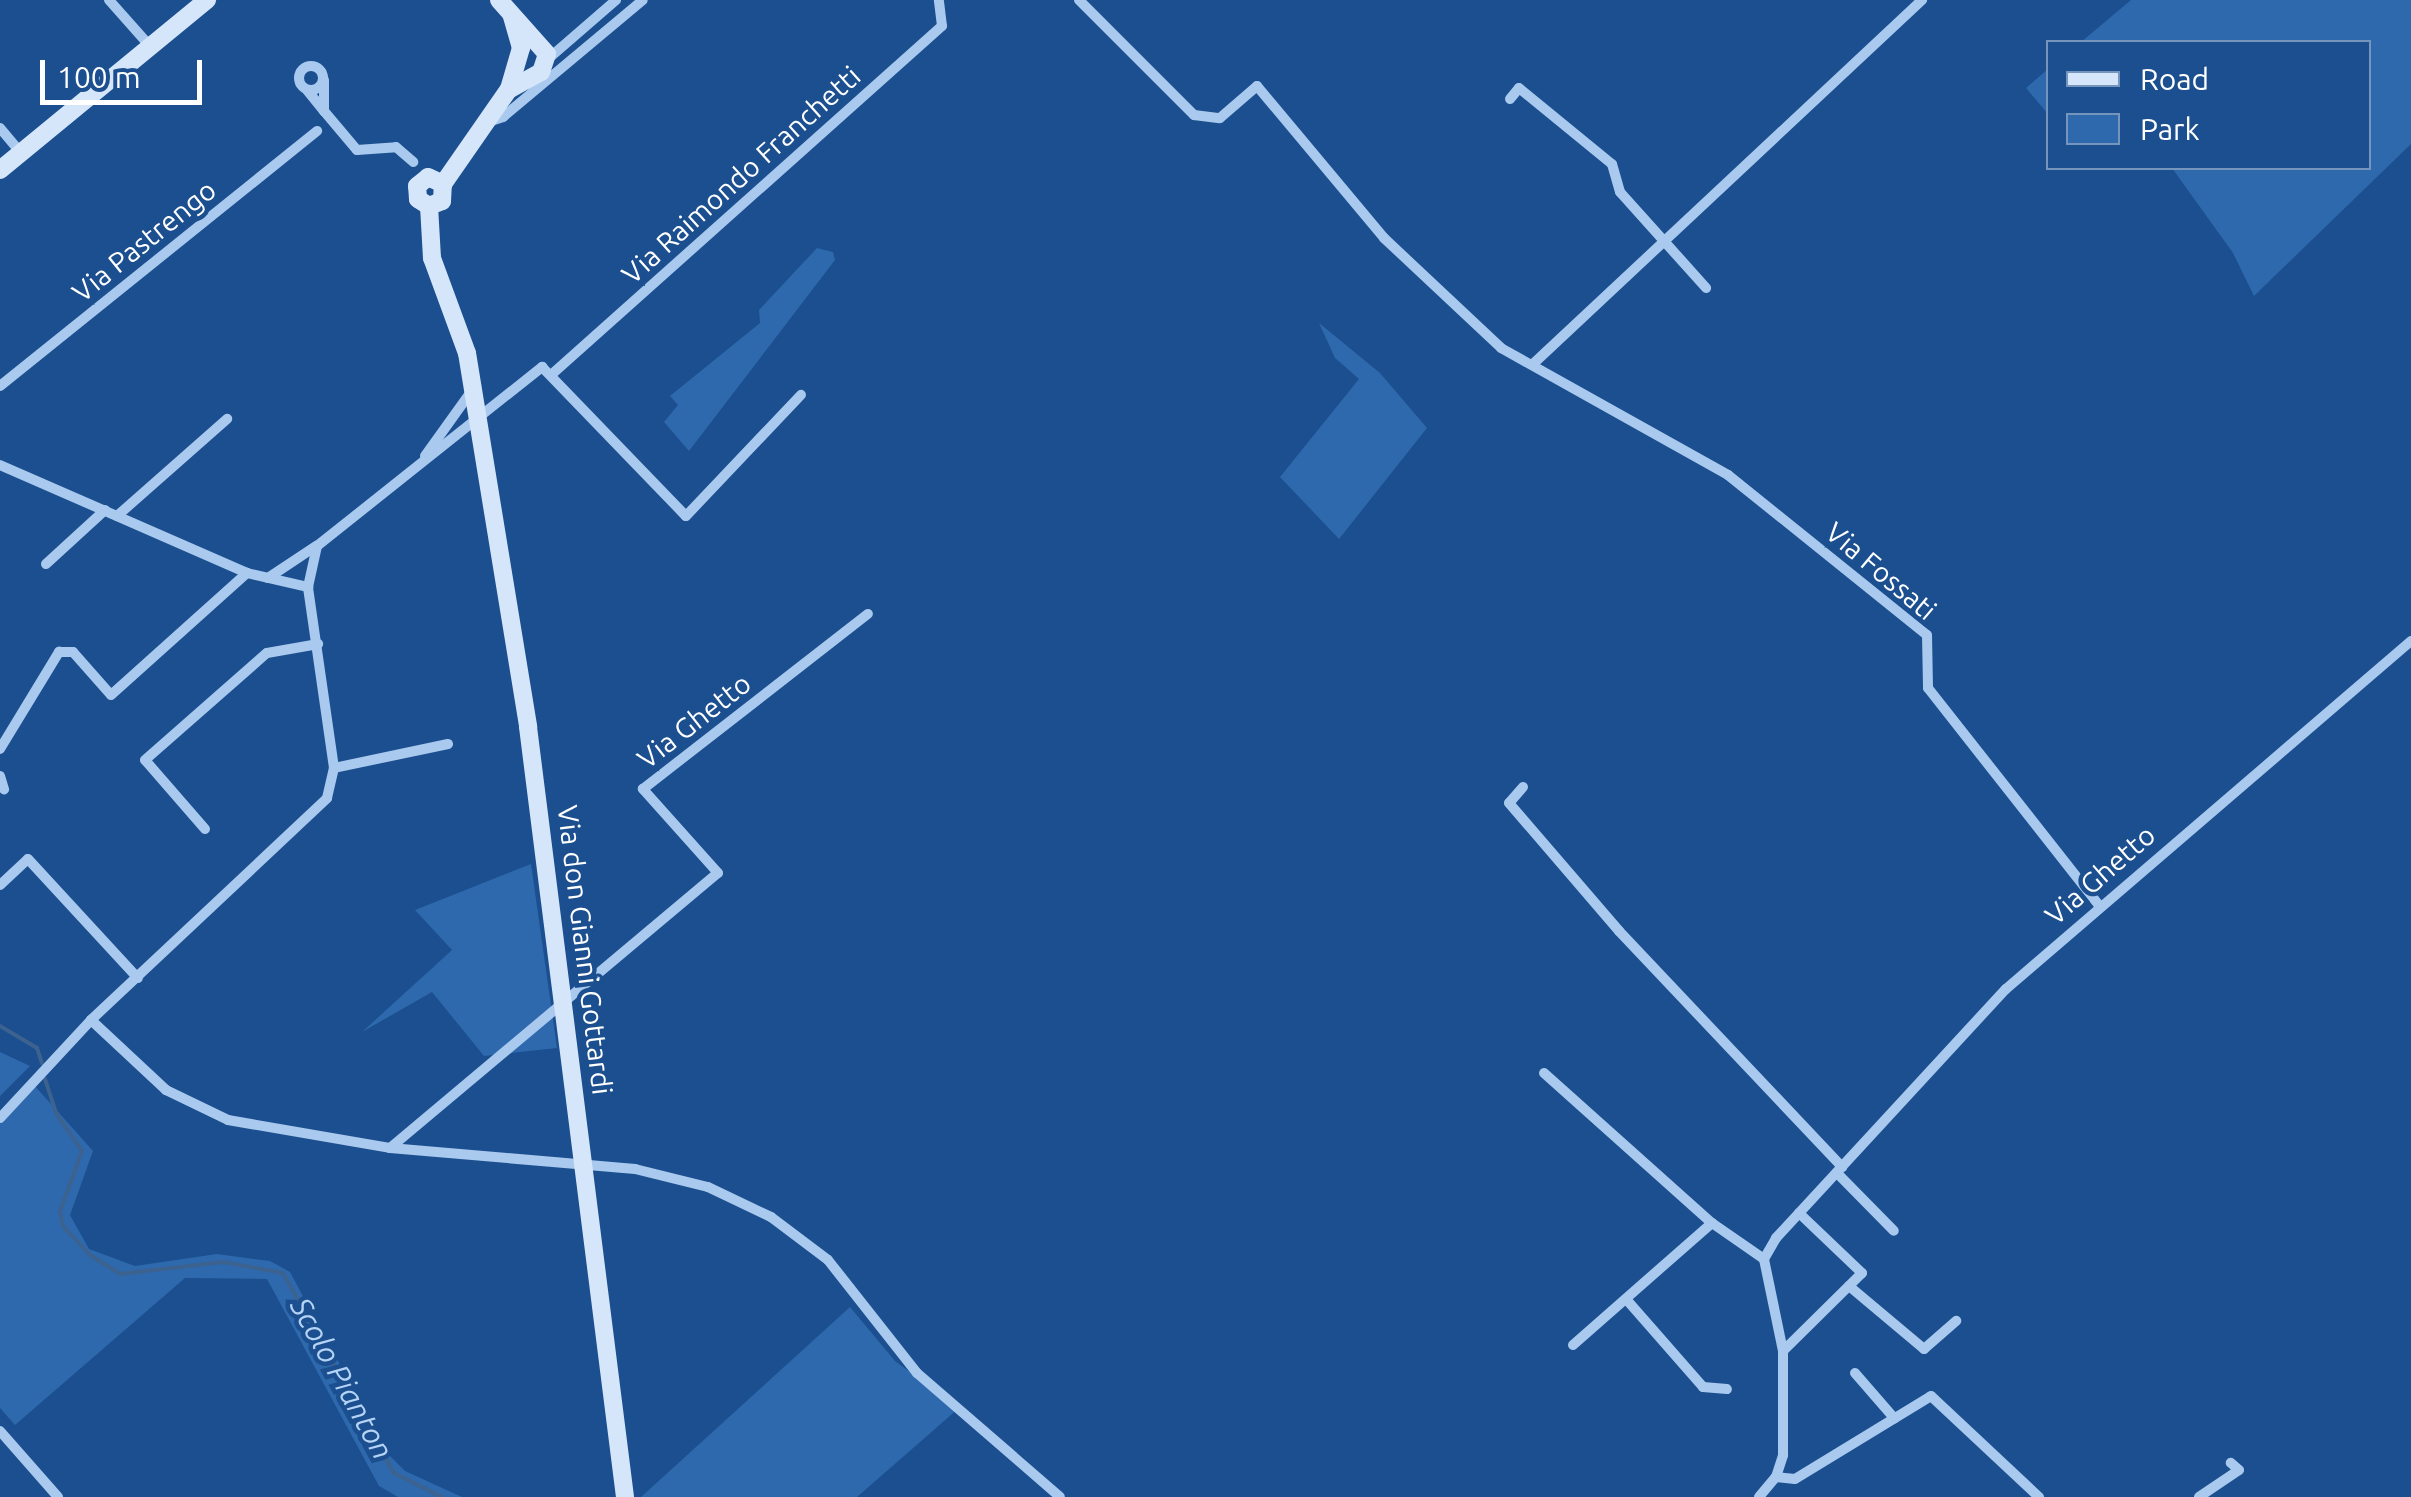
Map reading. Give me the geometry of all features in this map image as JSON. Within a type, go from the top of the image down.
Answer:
[{"type":"main road","points":[[0,170],[148,44],[207,0]]},
{"type":"main road","points":[[423,199],[532,56],[512,16],[499,0]]},
{"type":"main road","points":[[423,199],[444,197],[437,180]]},
{"type":"main road","name":"Via don Gianni Gottardi","points":[[423,199],[432,258],[478,412],[586,1164],[626,1497]]},
{"type":"street","points":[[109,0],[148,44]]},
{"type":"street","points":[[532,56],[570,38],[616,0]]},
{"type":"street","points":[[483,124],[502,118],[644,0]]},
{"type":"street","name":"Via Raimondo Franchetti","points":[[478,412],[542,366],[551,376],[942,26],[939,0]]},
{"type":"street","name":"Via Fossati","points":[[1079,0],[1194,116],[1220,118],[1257,86],[1440,296],[1502,348],[1728,475],[1927,635],[1928,688],[2098,904]]},
{"type":"street","points":[[1533,364],[1922,0]]},
{"type":"street","points":[[324,111],[320,68],[308,66],[299,78],[306,89],[324,111],[357,150],[396,148],[437,180]]},
{"type":"street","points":[[306,89],[324,80]]},
{"type":"street","points":[[1510,99],[1519,88],[1612,164],[1620,192],[1661,244],[1706,288]]},
{"type":"street","points":[[0,128],[20,154]]},
{"type":"street","name":"Via Pastrengo","points":[[0,386],[317,130]]},
{"type":"street","points":[[413,162],[423,199]]},
{"type":"street","points":[[551,376],[686,516],[801,395]]},
{"type":"street","points":[[422,461],[473,389]]},
{"type":"street","points":[[268,578],[317,546],[478,412]]},
{"type":"street","points":[[46,564],[227,419]]},
{"type":"street","points":[[0,465],[248,573],[308,588]]},
{"type":"street","points":[[0,1118],[91,1020],[242,883],[328,798],[334,768],[308,588],[317,546]]},
{"type":"street","points":[[0,749],[58,652],[72,652],[111,695],[248,573]]},
{"type":"street","name":"Via Ghetto","points":[[390,1148],[718,874],[644,789],[868,614]]},
{"type":"street","name":"Via Ghetto","points":[[1764,1260],[1799,1213],[2006,988],[2098,904],[2411,641]]},
{"type":"street","points":[[205,829],[144,760],[267,653],[318,644]]},
{"type":"street","points":[[334,768],[448,744]]},
{"type":"street","points":[[0,776],[4,789]]},
{"type":"street","points":[[1522,786],[1509,803],[1618,932],[1894,1231]]},
{"type":"street","points":[[0,885],[28,858],[138,978]]},
{"type":"street","points":[[91,1020],[196,1109],[390,1148],[586,1164],[708,1187],[772,1217],[828,1260],[917,1373],[1060,1497]]},
{"type":"street","points":[[1544,1073],[1712,1224],[1764,1260],[1782,1351],[1783,1454],[1776,1478],[1760,1497]]},
{"type":"street","points":[[1782,1351],[1862,1273],[1799,1213]]},
{"type":"street","points":[[1573,1345],[1712,1224]]},
{"type":"street","points":[[1849,1286],[1924,1349],[1956,1321]]},
{"type":"street","points":[[1626,1299],[1703,1388],[1727,1389]]},
{"type":"street","points":[[1856,1373],[1894,1418]]},
{"type":"street","points":[[1776,1478],[1795,1479],[1931,1396],[1942,1402],[2039,1497]]},
{"type":"street","points":[[0,1431],[58,1497]]},
{"type":"street","points":[[2200,1497],[2239,1470],[2231,1463]]},
{"type":"green space","points":[[2131,0],[2411,0],[2411,144],[2254,296],[2233,253],[2173,170],[2371,170],[2371,40],[2083,40]]},
{"type":"green space","points":[[2046,71],[2046,112],[2026,88]]},
{"type":"green space","points":[[817,248],[833,252],[835,260],[689,451],[664,422],[678,405],[670,396],[760,323],[759,310]]},
{"type":"green space","points":[[1319,323],[1380,373],[1427,428],[1339,539],[1280,477],[1359,379],[1335,358]]},
{"type":"green space","points":[[531,864],[557,1048],[484,1056],[432,992],[362,1032],[452,950],[415,910]]},
{"type":"green space","points":[[0,1052],[30,1066],[0,1096]]},
{"type":"green space","points":[[34,1085],[93,1151],[70,1215],[89,1249],[135,1266],[217,1254],[270,1261],[290,1272],[388,1454],[405,1471],[462,1497],[398,1497],[379,1486],[267,1279],[185,1278],[15,1425],[0,1408],[0,1119]]},
{"type":"green space","points":[[850,1307],[895,1361],[959,1408],[857,1497],[641,1497]]},
{"type":"waterway","name":"Scolo Pianton","points":[[0,1026],[37,1048],[42,1063]]},
{"type":"waterway","name":"Scolo Pianton","points":[[45,1079],[56,1113],[82,1151],[60,1211],[63,1226],[90,1255],[120,1274],[223,1262],[283,1273],[394,1473],[442,1497]]}]
